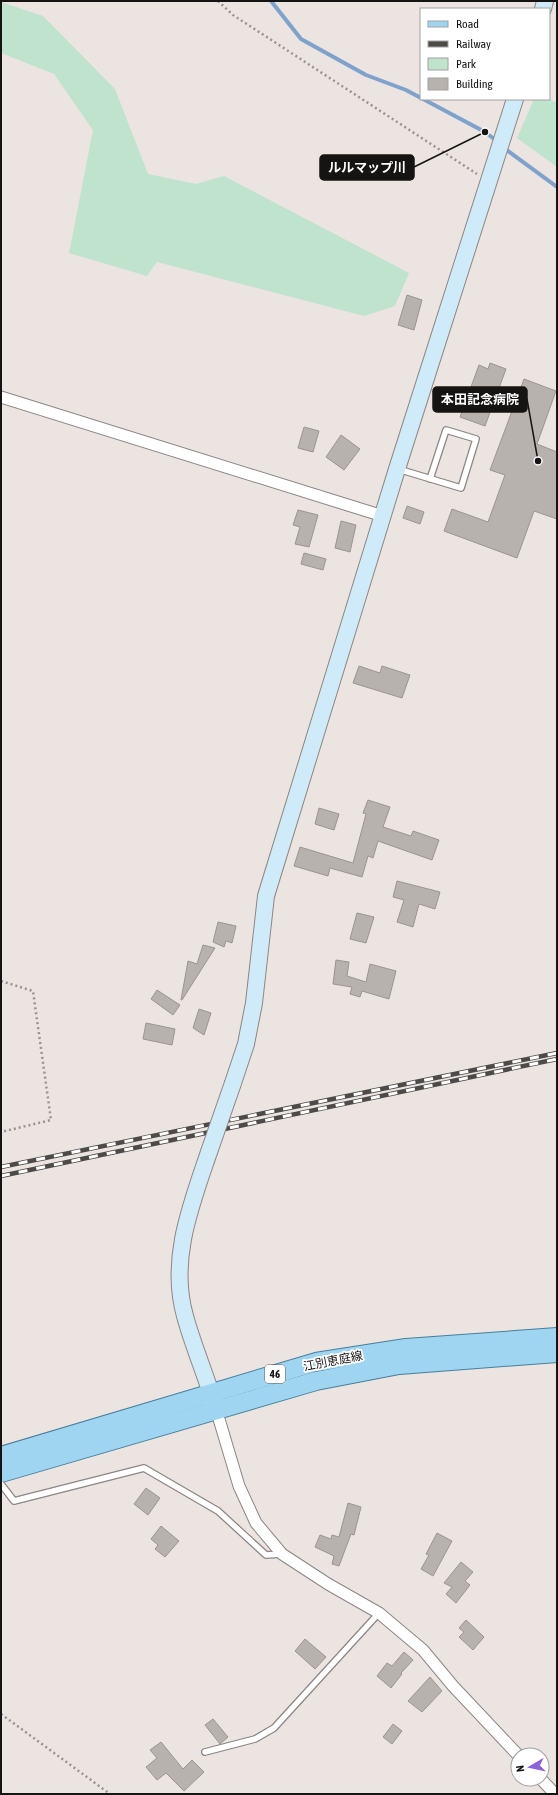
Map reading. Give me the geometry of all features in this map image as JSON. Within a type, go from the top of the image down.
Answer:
[{"type":"main road","name":"江別恵庭線","points":[[1,1473],[214,1401],[316,1362],[406,1348],[557,1337]]},
{"type":"main road","name":"江別恵庭線","points":[[1,1456],[214,1401],[399,1365],[557,1353]]},
{"type":"street","points":[[510,1747],[453,1686],[423,1650],[378,1613],[328,1584],[282,1554],[256,1523],[240,1486],[214,1401],[184,1315],[179,1272],[187,1216],[246,1044],[254,1003],[266,896],[397,469],[515,100]]},
{"type":"street","points":[[1,397],[383,516]]},
{"type":"lane","points":[[397,469],[430,479],[461,488],[476,439],[446,430],[430,479]]},
{"type":"lane","points":[[1,1484],[14,1501],[144,1468],[218,1511],[266,1555],[282,1554]]},
{"type":"lane","points":[[204,1752],[255,1739],[274,1728],[378,1613]]},
{"type":"path","points":[[218,1],[234,15],[489,182]]},
{"type":"path","points":[[1,981],[33,991],[51,1120],[1,1132]]},
{"type":"path","points":[[1,1714],[110,1794]]},
{"type":"green space","points":[[1,2],[43,16],[115,89],[148,174],[196,184],[224,176],[409,273],[395,306],[364,316],[157,262],[147,276],[69,253],[93,130],[54,74],[1,53]]},
{"type":"green space","points":[[534,100],[550,100],[557,103],[557,167],[517,138]]},
{"type":"building","points":[[407,295],[422,300],[414,330],[398,325]]},
{"type":"building","points":[[490,363],[506,369],[485,426],[460,417],[479,365],[488,369]]},
{"type":"building","points":[[524,379],[556,391],[537,444],[557,452],[557,519],[534,511],[517,558],[444,531],[452,509],[488,522],[505,475],[490,470]]},
{"type":"building","points":[[304,427],[319,431],[313,452],[298,448]]},
{"type":"building","points":[[341,435],[360,449],[344,470],[326,457]]},
{"type":"building","points":[[407,506],[424,512],[420,524],[403,518]]},
{"type":"building","points":[[298,510],[318,515],[309,547],[295,544],[300,527],[293,525]]},
{"type":"building","points":[[341,521],[356,525],[350,552],[335,548]]},
{"type":"building","points":[[304,553],[326,559],[323,570],[301,564]]},
{"type":"building","points":[[359,666],[380,673],[382,666],[410,675],[402,698],[353,683]]},
{"type":"building","points":[[368,800],[390,807],[383,827],[411,836],[413,831],[439,840],[432,860],[378,841],[373,858],[368,856],[362,877],[330,868],[328,876],[294,866],[300,847],[353,863],[366,814],[363,813]]},
{"type":"building","points":[[319,808],[339,814],[334,830],[315,824]]},
{"type":"building","points":[[397,881],[440,892],[435,909],[419,904],[413,927],[397,922],[404,900],[393,897]]},
{"type":"building","points":[[357,913],[374,917],[366,943],[350,939]]},
{"type":"building","points":[[218,922],[236,926],[232,943],[226,941],[224,947],[213,942]]},
{"type":"building","points":[[203,945],[215,948],[181,1000],[188,961],[197,964]]},
{"type":"building","points":[[336,960],[349,962],[347,976],[366,982],[370,964],[396,971],[389,999],[362,991],[360,997],[350,994],[352,987],[333,984]]},
{"type":"building","points":[[157,990],[180,1005],[173,1015],[151,999]]},
{"type":"building","points":[[199,1009],[211,1013],[204,1035],[193,1028]]},
{"type":"building","points":[[146,1023],[175,1029],[172,1045],[143,1039]]},
{"type":"building","points":[[146,1488],[160,1498],[148,1515],[134,1504]]},
{"type":"building","points":[[348,1503],[361,1507],[354,1535],[351,1534],[339,1566],[332,1564],[334,1556],[315,1547],[320,1535],[331,1539],[332,1535],[339,1537]]},
{"type":"building","points":[[161,1526],[179,1541],[165,1557],[155,1549],[158,1545],[151,1539]]},
{"type":"building","points":[[437,1533],[452,1541],[433,1576],[421,1569],[429,1555],[426,1554]]},
{"type":"building","points":[[461,1562],[473,1572],[465,1581],[470,1585],[456,1603],[446,1594],[452,1587],[444,1583]]},
{"type":"building","points":[[466,1620],[484,1637],[473,1650],[459,1637],[464,1632],[459,1628]]},
{"type":"building","points":[[305,1639],[326,1657],[315,1669],[295,1651]]},
{"type":"building","points":[[404,1652],[413,1660],[401,1673],[402,1674],[391,1688],[377,1676],[387,1663],[392,1666]]},
{"type":"building","points":[[430,1677],[442,1691],[422,1712],[408,1701]]},
{"type":"building","points":[[213,1719],[228,1737],[220,1744],[205,1725]]},
{"type":"building","points":[[393,1724],[402,1731],[392,1744],[383,1737]]},
{"type":"building","points":[[161,1742],[183,1769],[192,1760],[204,1772],[184,1791],[166,1773],[157,1780],[146,1767],[157,1758],[150,1750]]},
{"type":"waterway","points":[[271,1],[301,39],[366,75],[406,90],[420,97]]},
{"type":"waterway","points":[[425,100],[485,132],[498,142]]},
{"type":"waterway","points":[[504,148],[557,187]]},
{"type":"railway","points":[[1,1167],[557,1053]]},
{"type":"railway","points":[[1,1176],[557,1059]]},
{"type":"place","name":"ルルマップ川","points":[[485,132]]},
{"type":"place","name":"本田記念病院","points":[[538,461]]}]
